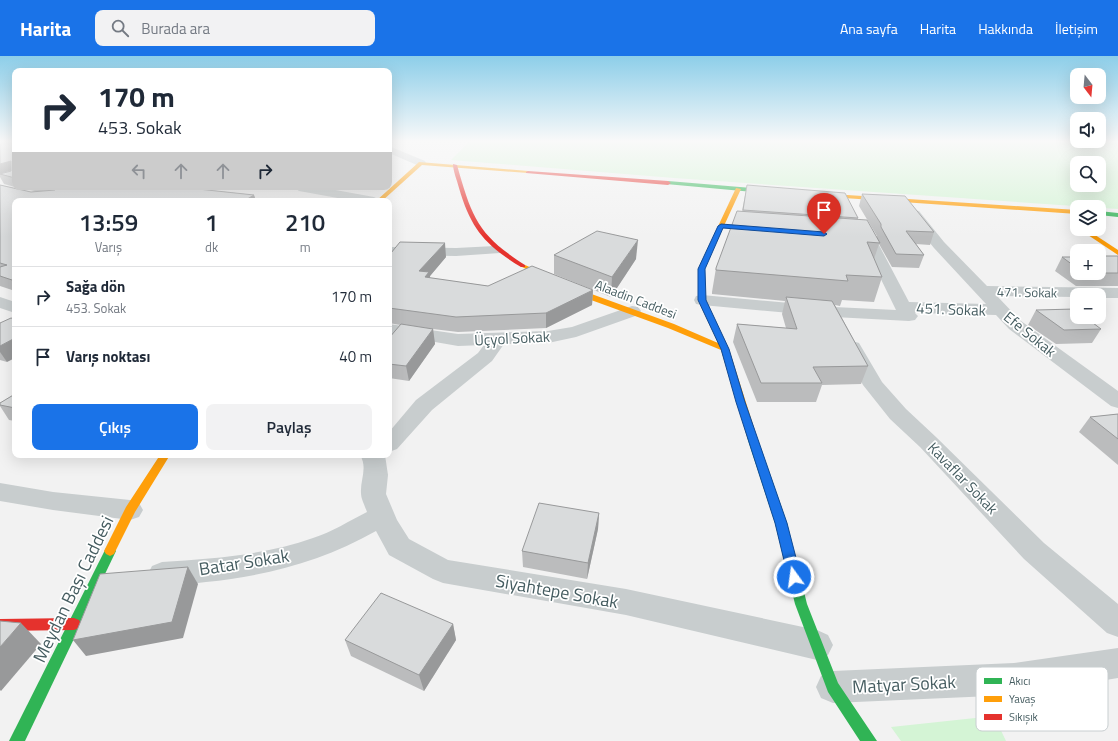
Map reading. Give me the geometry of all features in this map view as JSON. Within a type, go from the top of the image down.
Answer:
[{"type":"street","points":[[392,189],[409,173]]},
{"type":"street","name":"Alaadin Caddesi","points":[[458,173],[462,190],[477,228],[495,250],[555,282],[632,311],[725,349]]},
{"type":"street","points":[[550,173],[785,193]]},
{"type":"street","points":[[738,189],[701,269],[702,300],[725,349],[740,402],[781,523],[801,604],[833,687],[869,741]]},
{"type":"street","points":[[315,190],[358,198]]},
{"type":"street","points":[[382,198],[391,190]]},
{"type":"street","points":[[808,195],[1070,212]]},
{"type":"street","points":[[846,197],[869,237],[903,307]]},
{"type":"street","name":"Efe Sokak","points":[[904,201],[940,245],[1015,325],[1118,401]]},
{"type":"street","points":[[1054,211],[1070,221]]},
{"type":"street","points":[[1106,214],[1118,215]]},
{"type":"street","points":[[721,226],[736,227]]},
{"type":"street","points":[[853,236],[869,237]]},
{"type":"street","points":[[1092,236],[1118,253]]},
{"type":"street","points":[[392,251],[456,252],[495,250]]},
{"type":"street","name":"471. Sokak","points":[[983,291],[1118,293]]},
{"type":"street","name":"451. Sokak","points":[[702,300],[834,312],[909,316],[903,307]]},
{"type":"street","points":[[0,302],[12,307]]},
{"type":"street","name":"451. Sokak","points":[[903,307],[1001,310]]},
{"type":"street","name":"Üçyol Sokak","points":[[392,329],[458,340],[497,340],[548,337],[576,332],[632,311]]},
{"type":"street","name":"Kavaflar Sokak","points":[[834,312],[873,385],[898,414],[928,442],[1034,551],[1118,623]]},
{"type":"street","points":[[392,441],[424,405],[485,357],[497,340]]},
{"type":"street","name":"Meydan Başı Caddesi","points":[[17,741],[130,510],[162,458]]},
{"type":"street","name":"Siyahtepe Sokak","points":[[377,458],[373,494],[382,516],[399,547],[443,571],[626,602],[817,645]]},
{"type":"street","points":[[0,492],[53,501],[130,510]]},
{"type":"street","name":"Batar Sokak","points":[[97,576],[177,573],[255,563],[305,552],[334,541],[382,516]]},
{"type":"street","points":[[0,624],[74,624]]},
{"type":"street","name":"Matyar Sokak","points":[[1092,667],[1118,663]]},
{"type":"street","name":"Matyar Sokak","points":[[833,687],[976,681]]},
{"type":"green space","points":[[612,173],[1070,173],[1070,192],[1106,192],[1106,173],[1118,173],[1118,209],[1106,208],[1106,200],[1070,200],[1070,206]]},
{"type":"green space","points":[[976,718],[976,731],[1001,731],[1006,741],[901,741],[891,727]]},
{"type":"building","points":[[12,173],[12,177],[0,174]]},
{"type":"building","points":[[0,185],[12,188],[12,190],[31,192],[55,190],[207,190],[254,195],[249,198],[12,198],[12,280],[0,276],[0,267],[7,265],[0,263]]},
{"type":"building","points":[[747,185],[845,193],[858,218],[743,210]]},
{"type":"building","points":[[862,194],[905,196],[934,232],[906,231],[924,255],[896,254],[881,227],[881,224]]},
{"type":"building","points":[[737,211],[867,220],[880,243],[867,242],[882,277],[846,275],[848,281],[716,270]]},
{"type":"building","points":[[597,231],[638,240],[612,277],[554,255]]},
{"type":"building","points":[[400,242],[445,243],[419,271],[429,272],[425,277],[488,286],[532,266],[593,290],[546,313],[456,317],[392,308],[392,252]]},
{"type":"building","points":[[1106,256],[1118,256],[1118,273],[1106,273]]},
{"type":"building","points":[[1062,257],[1070,257],[1070,263]]},
{"type":"building","points":[[786,297],[832,301],[868,366],[813,367],[822,383],[761,383],[737,324],[797,329]]},
{"type":"building","points":[[1070,309],[1070,324],[1094,324],[1101,329],[1064,330],[1036,310]]},
{"type":"building","points":[[12,318],[12,340],[0,346],[0,323]]},
{"type":"building","points":[[401,324],[433,329],[406,366],[392,364],[392,334]]},
{"type":"building","points":[[12,396],[12,407],[0,405],[0,403]]},
{"type":"building","points":[[1118,414],[1118,439],[1090,417]]},
{"type":"building","points":[[539,503],[599,513],[588,563],[522,551]]},
{"type":"building","points":[[188,567],[172,622],[73,640],[100,574]]},
{"type":"building","points":[[381,593],[453,624],[419,675],[345,640]]},
{"type":"building","points":[[0,621],[21,623],[0,647]]},
{"type":"traffic: fast","points":[[668,183],[776,192]]},
{"type":"traffic: fast","points":[[1106,214],[1118,215]]},
{"type":"traffic: fast","points":[[752,437],[781,523],[801,604],[833,687],[869,741]]},
{"type":"traffic: fast","points":[[17,741],[110,551]]},
{"type":"traffic: slow","points":[[392,189],[410,173]]},
{"type":"traffic: slow","points":[[738,189],[701,269],[702,300],[725,349],[752,437]]},
{"type":"traffic: slow","points":[[382,198],[391,190]]},
{"type":"traffic: slow","points":[[817,195],[1070,212]]},
{"type":"traffic: slow","points":[[1092,236],[1118,253]]},
{"type":"traffic: slow","points":[[523,266],[583,294],[671,326],[725,349]]},
{"type":"traffic: slow","points":[[110,551],[130,510],[163,458]]},
{"type":"traffic: jam","points":[[457,173],[469,212],[483,235],[493,245],[523,266]]},
{"type":"traffic: jam","points":[[540,173],[668,183]]},
{"type":"traffic: jam","points":[[0,625],[74,624]]},
{"type":"route","points":[[794,577],[781,523],[740,402],[725,349],[702,300],[701,269],[721,226],[824,234]]}]
